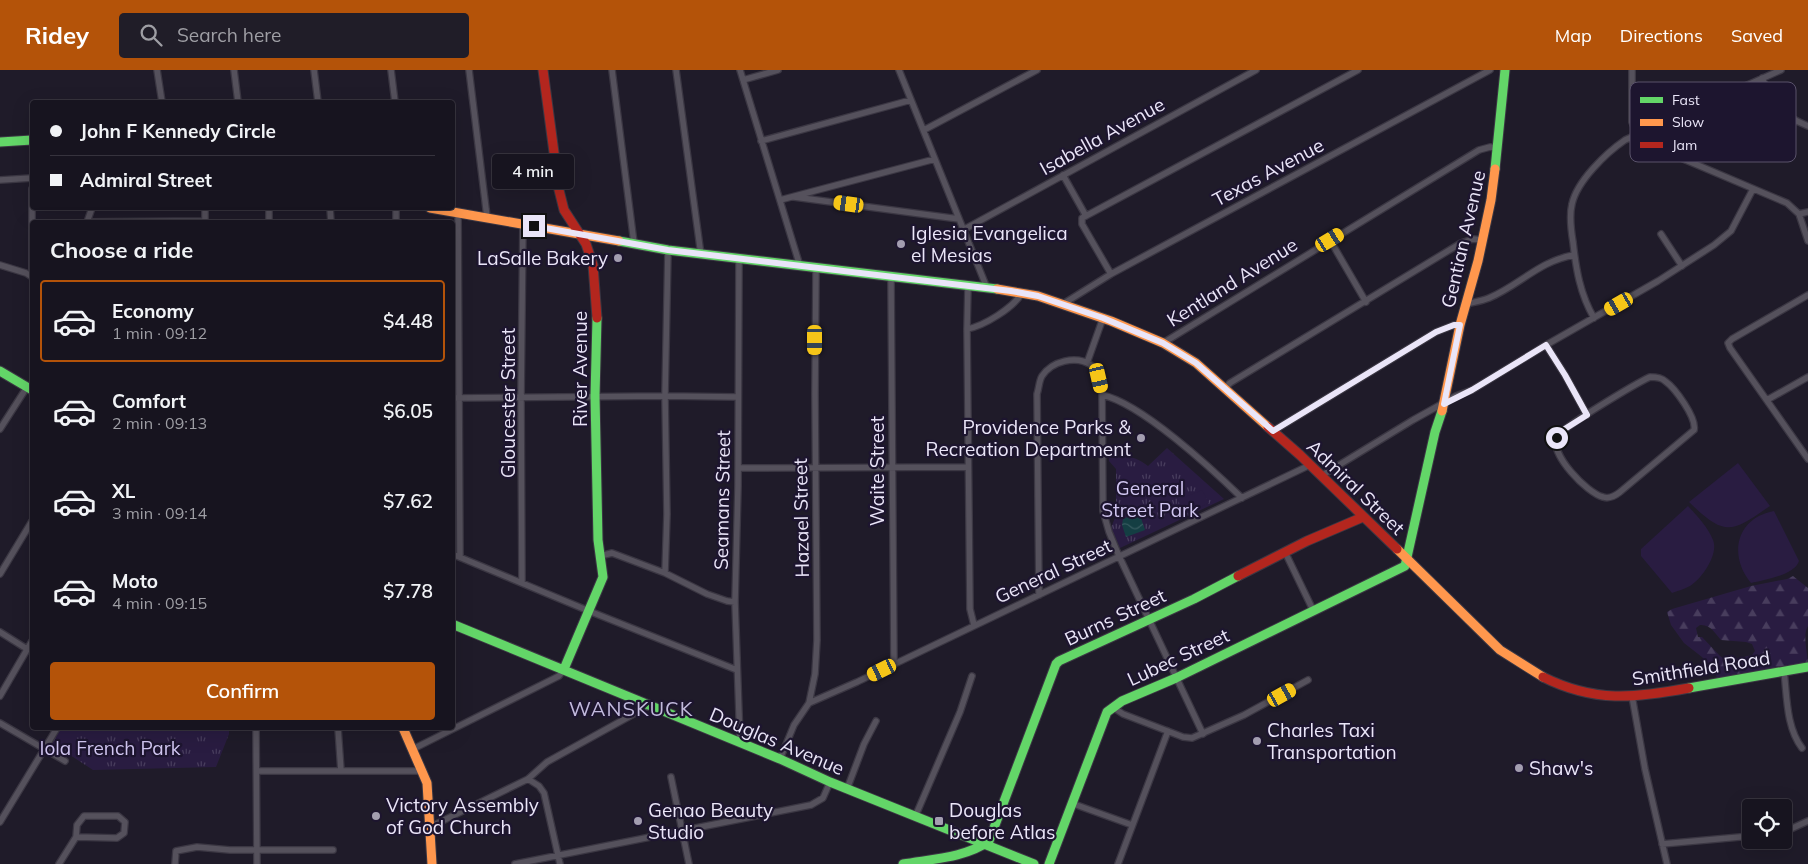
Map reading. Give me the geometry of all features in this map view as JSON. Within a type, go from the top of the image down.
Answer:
[{"type":"main road","name":"River Avenue","points":[[543,70],[559,190],[564,210],[586,244],[595,273],[597,316],[595,396],[602,577],[564,669]]},
{"type":"main road","name":"Gentian Avenue","points":[[1408,560],[1435,432],[1444,404],[1460,325],[1491,200],[1505,70]]},
{"type":"main road","points":[[0,142],[30,140]]},
{"type":"main road","name":"Admiral Street","points":[[444,210],[701,255],[1022,293],[1038,296],[1103,318],[1163,343],[1196,363],[1310,465],[1408,560]]},
{"type":"main road","points":[[0,371],[30,388]]},
{"type":"main road","name":"Burns Street","points":[[985,845],[990,841],[1056,664],[1059,661],[1149,620],[1285,552],[1363,517]]},
{"type":"main road","name":"Lubec Street","points":[[1049,864],[1103,718],[1107,712],[1122,701],[1176,678],[1399,570],[1405,566],[1408,560]]},
{"type":"main road","name":"Smithfield Road","points":[[1408,560],[1500,650],[1522,666],[1552,683],[1578,691],[1610,696],[1644,696],[1808,666]]},
{"type":"main road","name":"Douglas Avenue","points":[[455,625],[740,742],[846,789],[1034,864]]},
{"type":"main road","points":[[404,730],[427,783],[432,864]]},
{"type":"main road","points":[[904,864],[970,851],[985,845]]},
{"type":"street","points":[[157,70],[162,100]]},
{"type":"street","points":[[234,70],[238,100]]},
{"type":"street","points":[[314,70],[318,100]]},
{"type":"street","points":[[391,70],[395,100]]},
{"type":"street","points":[[469,70],[487,217]]},
{"type":"street","points":[[612,70],[634,243]]},
{"type":"street","points":[[676,70],[701,255]]},
{"type":"street","points":[[740,70],[800,266]]},
{"type":"street","points":[[743,80],[778,70]]},
{"type":"street","points":[[899,70],[987,288]]},
{"type":"street","points":[[924,130],[1038,70]]},
{"type":"street","name":"Isabella Avenue","points":[[963,230],[1256,70]]},
{"type":"street","points":[[1083,219],[1358,70]]},
{"type":"street","name":"Texas Avenue","points":[[1063,304],[1112,274],[1490,70]]},
{"type":"street","points":[[1753,82],[1781,70]]},
{"type":"street","points":[[1762,78],[1764,82]]},
{"type":"street","points":[[761,141],[911,100]]},
{"type":"street","points":[[1796,120],[1808,126]]},
{"type":"street","points":[[1594,318],[1581,291],[1574,255],[1571,211],[1576,194],[1591,172],[1607,154],[1630,138]]},
{"type":"street","name":"Kentland Avenue","points":[[1163,343],[1479,150],[1490,147],[1498,148]]},
{"type":"street","points":[[780,200],[935,159]]},
{"type":"street","points":[[1693,162],[1787,203],[1799,214],[1808,241]]},
{"type":"street","points":[[1063,175],[1083,219],[1112,274]]},
{"type":"street","points":[[0,180],[30,178]]},
{"type":"street","points":[[1321,476],[1391,433],[1472,390],[1682,266],[1725,238],[1735,224],[1753,189]]},
{"type":"street","points":[[794,197],[959,219]]},
{"type":"street","points":[[458,212],[456,398],[460,556]]},
{"type":"street","points":[[1799,214],[1808,212]]},
{"type":"street","name":"Gloucester Street","points":[[522,582],[521,398],[523,224]]},
{"type":"street","points":[[1660,234],[1682,266]]},
{"type":"street","points":[[1224,389],[1230,383],[1461,243],[1473,239],[1482,240]]},
{"type":"street","points":[[1330,240],[1366,302]]},
{"type":"street","points":[[666,573],[668,514],[665,396],[668,250]]},
{"type":"street","points":[[1466,304],[1498,293],[1549,262],[1574,255]]},
{"type":"street","name":"Seamans Street","points":[[739,259],[735,602],[740,742]]},
{"type":"street","points":[[0,265],[30,275]]},
{"type":"street","name":"Hazael Street","points":[[780,759],[794,725],[808,703],[815,674],[817,640],[816,269]]},
{"type":"street","name":"Waite Street","points":[[891,278],[894,664]]},
{"type":"street","points":[[968,286],[970,609],[974,625]]},
{"type":"street","points":[[967,329],[980,326],[1011,305],[1022,293]]},
{"type":"street","points":[[1807,456],[1728,346],[1728,343],[1808,295]]},
{"type":"street","points":[[1087,364],[1103,318]]},
{"type":"street","points":[[1273,431],[1436,332],[1454,325],[1460,325]]},
{"type":"street","points":[[1546,345],[1587,415]]},
{"type":"street","points":[[1039,595],[1036,404],[1039,384],[1045,372],[1054,365],[1075,360],[1092,365],[1097,373],[1102,395],[1103,511],[1109,532],[1203,734]]},
{"type":"street","points":[[1767,400],[1808,376]]},
{"type":"street","points":[[1655,377],[1669,384],[1689,412],[1695,427],[1626,488],[1615,496],[1606,498],[1601,497],[1570,472],[1556,447],[1560,432],[1587,415],[1646,378],[1655,377]]},
{"type":"street","points":[[0,429],[30,388]]},
{"type":"street","points":[[1102,395],[1113,398],[1135,410],[1158,426],[1242,498]]},
{"type":"street","points":[[456,398],[738,396]]},
{"type":"street","name":"General Street","points":[[808,703],[826,697],[1310,465]]},
{"type":"street","points":[[738,468],[968,467]]},
{"type":"street","points":[[0,574],[30,524]]},
{"type":"street","points":[[1285,552],[1313,610]]},
{"type":"street","points":[[600,556],[612,553],[666,573],[707,594],[735,602]]},
{"type":"street","points":[[455,555],[737,670]]},
{"type":"street","points":[[0,632],[27,649]]},
{"type":"street","points":[[0,696],[30,644]]},
{"type":"street","points":[[455,728],[559,676],[564,669]]},
{"type":"street","points":[[1784,671],[1792,730],[1802,748]]},
{"type":"street","points":[[915,817],[960,712],[972,676]]},
{"type":"street","points":[[1114,708],[1123,714],[1192,738],[1244,715],[1308,680]]},
{"type":"street","points":[[1632,696],[1645,769],[1666,864]]},
{"type":"street","points":[[430,827],[528,779],[546,762],[650,705]]},
{"type":"street","points":[[846,789],[864,744],[876,721]]},
{"type":"street","points":[[0,722],[65,761]]},
{"type":"street","points":[[0,822],[55,730]]},
{"type":"street","points":[[256,730],[257,864]]},
{"type":"street","points":[[338,730],[341,771]]},
{"type":"street","points":[[413,749],[451,730]]},
{"type":"street","points":[[1118,864],[1168,731]]},
{"type":"street","points":[[256,771],[423,771]]},
{"type":"street","points":[[672,777],[689,864]]},
{"type":"street","points":[[528,779],[539,786],[544,793],[560,864]]},
{"type":"street","points":[[516,864],[811,805],[823,798],[830,782]]},
{"type":"street","points":[[1071,803],[1132,825]]},
{"type":"street","points":[[59,864],[76,837],[77,825],[84,816],[118,816],[125,822],[124,833],[117,838],[76,837]]},
{"type":"street","points":[[1792,828],[1808,821]]},
{"type":"street","points":[[1662,844],[1742,837]]},
{"type":"street","points":[[175,864],[176,851],[197,847],[257,850],[333,850]]},
{"type":"green space","name":"General Street Park","points":[[1167,448],[1224,499],[1120,548],[1111,528],[1116,515],[1116,469],[1109,461],[1109,458],[1134,458],[1148,466]]},
{"type":"green space","points":[[1738,463],[1770,506],[1737,526],[1720,526],[1711,521],[1689,502]]},
{"type":"green space","points":[[1202,490],[1209,503],[1184,514],[1178,500]]},
{"type":"green space","points":[[1688,506],[1711,535],[1714,552],[1708,566],[1695,583],[1672,593],[1641,556],[1641,549]]},
{"type":"green space","points":[[1774,511],[1799,561],[1792,570],[1751,583],[1740,561],[1738,550],[1740,539],[1744,529],[1751,521],[1761,515]]},
{"type":"green space","points":[[1793,576],[1808,588],[1808,626],[1805,639],[1808,666],[1720,684],[1713,669],[1702,657],[1684,643],[1671,625],[1667,612],[1672,609],[1751,586],[1787,579]],"holes":[[[1704,625],[1712,630],[1721,640],[1746,642],[1752,644],[1755,651],[1752,655],[1727,661],[1702,637],[1698,637],[1696,628]]]},
{"type":"green space","name":"Iola French Park","points":[[58,730],[229,730],[216,767],[93,770],[50,742]]},
{"type":"water","points":[[1139,512],[1145,530],[1126,537],[1122,525],[1123,519]]},
{"type":"traffic: fast","points":[[1495,169],[1505,70]]},
{"type":"traffic: fast","points":[[0,142],[30,140]]},
{"type":"traffic: fast","points":[[619,241],[668,250],[997,289]]},
{"type":"traffic: fast","points":[[564,669],[603,577],[598,540],[595,396],[597,318]]},
{"type":"traffic: fast","points":[[0,371],[30,389]]},
{"type":"traffic: fast","points":[[1049,864],[1107,712],[1122,701],[1176,678],[1405,566],[1435,432],[1442,411]]},
{"type":"traffic: fast","points":[[903,864],[959,854],[980,847],[989,841],[1056,664],[1059,661],[1194,599],[1238,576]]},
{"type":"traffic: fast","points":[[455,625],[780,759],[830,782],[1034,864]]},
{"type":"traffic: fast","points":[[1689,688],[1808,667]]},
{"type":"traffic: slow","points":[[1442,411],[1460,325],[1478,261],[1491,200],[1495,169]]},
{"type":"traffic: slow","points":[[441,210],[619,241]]},
{"type":"traffic: slow","points":[[997,289],[1038,296],[1111,321],[1163,343],[1196,363],[1268,427]]},
{"type":"traffic: slow","points":[[1397,549],[1500,650],[1543,677]]},
{"type":"traffic: slow","points":[[404,730],[427,783],[432,864]]},
{"type":"traffic: jam","points":[[543,70],[559,190],[564,210],[586,244],[593,265],[597,318]]},
{"type":"traffic: jam","points":[[1268,427],[1300,455],[1397,549]]},
{"type":"traffic: jam","points":[[1238,576],[1307,541],[1363,517]]},
{"type":"traffic: jam","points":[[1543,677],[1580,691],[1598,695],[1633,696],[1689,688]]},
{"type":"place","name":"Iglesia Evangelica el Mesias","points":[[901,244]]},
{"type":"place","name":"LaSalle Bakery","points":[[618,258]]},
{"type":"place","name":"Providence Parks & Recreation Department","points":[[1141,438]]},
{"type":"place","name":"Charles Taxi Transportation","points":[[1257,741]]},
{"type":"place","name":"Shaw's","points":[[1519,768]]},
{"type":"place","name":"Victory Assembly of God Church","points":[[376,816]]},
{"type":"place","name":"Genao Beauty Studio","points":[[638,821]]},
{"type":"place","name":"Douglas before Atlas","points":[[939,821]]},
{"type":"district","name":"WANSKUCK","points":[[631,709]]},
{"type":"route","points":[[534,226],[668,250],[1011,291],[1038,296],[1111,321],[1170,347],[1196,363],[1273,431],[1436,332],[1454,325],[1460,325],[1444,404],[1456,396],[1472,390],[1546,345],[1587,415],[1560,432],[1557,438]]}]
